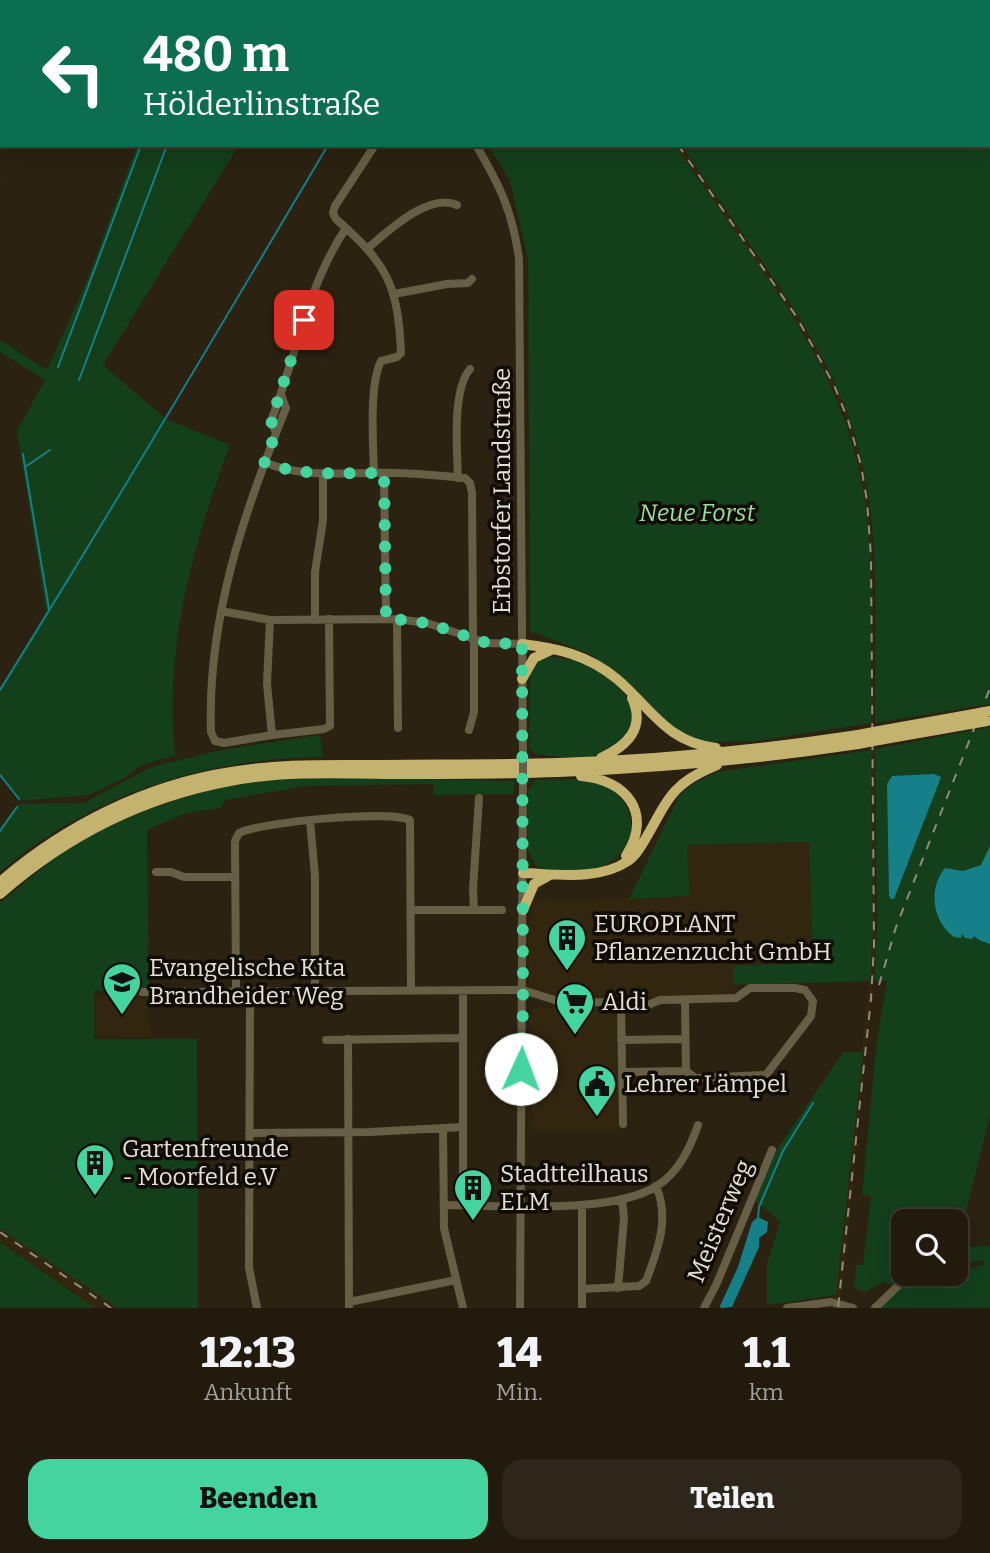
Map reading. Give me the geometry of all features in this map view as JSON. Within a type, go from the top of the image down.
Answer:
[{"type":"highway","points":[[522,644],[556,648],[594,663],[628,689],[667,730],[689,742],[715,748],[757,748]]},
{"type":"highway","points":[[522,679],[534,658],[556,648]]},
{"type":"highway","points":[[595,761],[620,748],[635,732],[638,719],[628,689]]},
{"type":"highway","points":[[0,894],[54,851],[90,830],[162,799],[208,785],[259,777],[312,774],[559,772],[729,761],[989,717]]},
{"type":"highway","points":[[0,882],[50,844],[94,818],[159,790],[206,776],[259,768],[301,766],[595,761],[858,739]]},
{"type":"highway","points":[[523,873],[599,872],[628,861],[636,853],[676,789],[697,773],[729,761]]},
{"type":"highway","points":[[559,772],[606,781],[625,793],[632,802],[638,823],[637,835],[627,855],[618,865]]},
{"type":"highway","points":[[523,910],[534,884],[553,874]]},
{"type":"street","points":[[373,147],[333,213],[336,219],[368,248],[382,267],[394,294],[400,324],[401,353],[397,357],[381,361],[377,369],[373,418],[374,473]]},
{"type":"street","name":"Erbstorfer Landstraße","points":[[477,147],[505,196],[513,221],[519,258],[523,754],[520,1308]]},
{"type":"street","points":[[368,248],[396,224],[429,206],[449,201],[457,205]]},
{"type":"street","points":[[329,620],[330,726],[224,743],[215,741],[211,732],[211,673],[220,611],[240,531],[286,408],[281,395],[314,293],[337,241],[346,228]]},
{"type":"street","points":[[394,294],[439,285],[468,284],[472,279]]},
{"type":"street","points":[[458,478],[458,411],[461,391],[470,369]]},
{"type":"street","points":[[264,462],[291,472],[384,473],[464,478],[470,483],[474,712],[469,730]]},
{"type":"street","points":[[384,473],[386,618]]},
{"type":"street","points":[[315,620],[315,572],[323,520],[323,474]]},
{"type":"street","points":[[220,611],[270,620],[397,619],[427,623],[474,640],[522,644]]},
{"type":"street","points":[[397,619],[398,728]]},
{"type":"street","points":[[270,620],[267,684],[272,734]]},
{"type":"street","points":[[474,909],[479,798]]},
{"type":"street","points":[[236,992],[236,836],[243,830],[310,820],[377,817],[404,817],[410,820],[411,991]]},
{"type":"street","points":[[310,820],[314,876],[315,991]]},
{"type":"street","points":[[156,872],[171,872],[184,877],[236,877]]},
{"type":"street","points":[[412,910],[502,909]]},
{"type":"street","points":[[142,992],[523,990],[560,1003],[614,1002],[621,1006],[648,1005],[660,1000],[736,998],[750,988],[795,988],[805,990],[813,1001],[811,1016],[766,1074],[695,1078],[686,1071],[622,1072]]},
{"type":"street","points":[[463,991],[463,1205]]},
{"type":"street","points":[[250,992],[249,1268],[257,1308]]},
{"type":"street","points":[[685,1000],[686,1071]]},
{"type":"street","points":[[621,1006],[623,1124]]},
{"type":"street","points":[[326,1040],[463,1038]]},
{"type":"street","points":[[348,1039],[349,1305],[456,1280]]},
{"type":"street","points":[[621,1040],[685,1039]]},
{"type":"street","points":[[444,1205],[582,1205],[622,1199],[656,1186],[674,1171],[685,1157],[698,1125]]},
{"type":"street","points":[[249,1133],[463,1127]]},
{"type":"street","points":[[443,1128],[444,1227],[463,1308]]},
{"type":"street","name":"Meisterweg","points":[[704,1308],[772,1150]]},
{"type":"street","points":[[582,1289],[643,1285],[649,1275],[663,1226],[662,1204],[656,1186]]},
{"type":"street","points":[[618,1288],[624,1217],[622,1199]]},
{"type":"street","points":[[582,1205],[582,1308]]},
{"type":"street","points":[[875,1308],[898,1286]]},
{"type":"street","points":[[787,1308],[831,1302],[853,1308]]},
{"type":"shaded area","points":[[676,147],[682,147],[812,337],[846,407],[863,465],[869,501],[873,557],[876,945],[841,1308],[832,1308],[847,1200],[872,945],[869,557],[864,498],[855,450],[842,408],[808,339]]},
{"type":"shaded area","points":[[810,842],[814,983],[735,985],[734,996],[562,1000],[529,985],[528,930],[534,901],[690,896],[687,845]]},
{"type":"shaded area","name":"Evangelische Kita Brandheider Weg","points":[[148,994],[150,1037],[96,1038],[95,995]]},
{"type":"shaded area","points":[[533,1008],[613,1008],[618,1014],[619,1132],[533,1132],[530,1011]]},
{"type":"shaded area","points":[[0,1229],[118,1308],[95,1308],[0,1242]]},
{"type":"green space","points":[[136,147],[238,147],[103,365],[166,419],[230,445],[204,520],[184,597],[174,675],[175,755],[140,766],[126,777],[89,795],[19,801],[0,773],[0,688],[46,612],[17,431],[45,380],[0,352],[0,340],[47,370],[88,278]]},
{"type":"green space","name":"Neue Forst","points":[[489,147],[676,147],[773,286],[808,342],[837,400],[857,462],[870,552],[871,723],[756,741],[703,742],[669,726],[631,685],[592,655],[530,631],[528,259],[510,181]]},
{"type":"green space","points":[[682,147],[990,147],[990,704],[875,723],[874,562],[869,498],[863,467],[856,439],[836,385],[810,335]]},
{"type":"green space","points":[[545,656],[570,660],[598,671],[624,694],[630,704],[631,726],[619,743],[605,752],[585,757],[536,755],[529,748],[530,668]]},
{"type":"green space","points":[[990,727],[990,1115],[966,1209],[891,1209],[891,1285],[883,1282],[865,1292],[854,1288],[856,1265],[863,1265],[871,1196],[862,1195],[876,1047],[887,981],[874,981],[877,927],[875,749]],"holes":[[[941,777],[895,898],[891,899],[887,784]]]},
{"type":"green space","points":[[320,735],[323,757],[235,765],[151,786],[72,822],[35,845],[0,872],[0,828],[18,804],[84,803],[151,767],[221,750]]},
{"type":"green space","points":[[871,750],[873,926],[870,981],[734,985],[733,966],[813,963],[809,842],[687,845],[690,896],[629,899],[679,796],[691,785],[717,772]]},
{"type":"green space","points":[[340,777],[515,781],[513,794],[434,795],[433,784],[305,786],[225,800],[221,808],[186,813],[147,830],[149,990],[94,991],[95,1039],[197,1039],[198,1308],[118,1308],[0,1229],[0,903],[63,852],[105,828],[146,811],[189,796],[254,782]]},
{"type":"green space","points":[[535,780],[589,780],[614,791],[629,811],[630,836],[625,848],[615,859],[597,867],[578,870],[537,868],[527,849],[528,791]]},
{"type":"green space","points":[[843,1052],[863,1052],[836,1295],[767,1305],[767,1264],[780,1221],[755,1201],[776,1151]]},
{"type":"green space","points":[[0,1242],[95,1308],[0,1308]]},
{"type":"green space","points":[[990,1246],[990,1308],[880,1308],[903,1286],[968,1286],[968,1269],[983,1265],[984,1260],[968,1263],[968,1247]]},
{"type":"water","points":[[934,774],[941,777],[894,899],[891,899],[887,784],[892,776]]},
{"type":"water","points":[[990,846],[990,944],[974,936],[972,939],[965,938],[962,934],[961,938],[954,937],[937,913],[935,894],[936,885],[945,868],[963,871],[981,865]]},
{"type":"water","points":[[758,1217],[768,1222],[767,1232],[759,1238],[759,1247],[732,1307],[721,1308],[752,1222]]},
{"type":"waterway","points":[[58,367],[140,147]]},
{"type":"waterway","points":[[79,380],[166,147]]},
{"type":"waterway","points":[[0,690],[166,419],[327,147]]},
{"type":"waterway","points":[[49,609],[25,467],[50,450]]},
{"type":"waterway","points":[[23,454],[25,467]]},
{"type":"waterway","points":[[0,775],[19,799]]},
{"type":"waterway","points":[[0,831],[17,807]]},
{"type":"waterway","points":[[758,1217],[759,1207],[783,1151],[813,1103]]},
{"type":"railway","points":[[679,147],[796,316],[834,385],[861,465],[867,501],[871,557],[874,945],[871,999],[838,1308]]},
{"type":"railway","points":[[879,985],[896,927],[990,688]]},
{"type":"railway","points":[[0,1232],[111,1308]]},
{"type":"place","name":"EUROPLANT Pflanzenzucht GmbH","points":[[567,972]]},
{"type":"place","name":"Evangelische Kita Brandheider Weg","points":[[122,1016]]},
{"type":"place","name":"Aldi","points":[[575,1036]]},
{"type":"place","name":"Lehrer Lämpel","points":[[597,1118]]},
{"type":"place","name":"Gartenfreunde - Moorfeld e.V","points":[[95,1197]]},
{"type":"place","name":"Stadtteilhaus ELM","points":[[473,1222]]},
{"type":"route","points":[[304,320],[271,421],[276,433],[264,462],[291,472],[384,473],[386,618],[427,623],[474,641],[522,644],[521,1069]]}]
